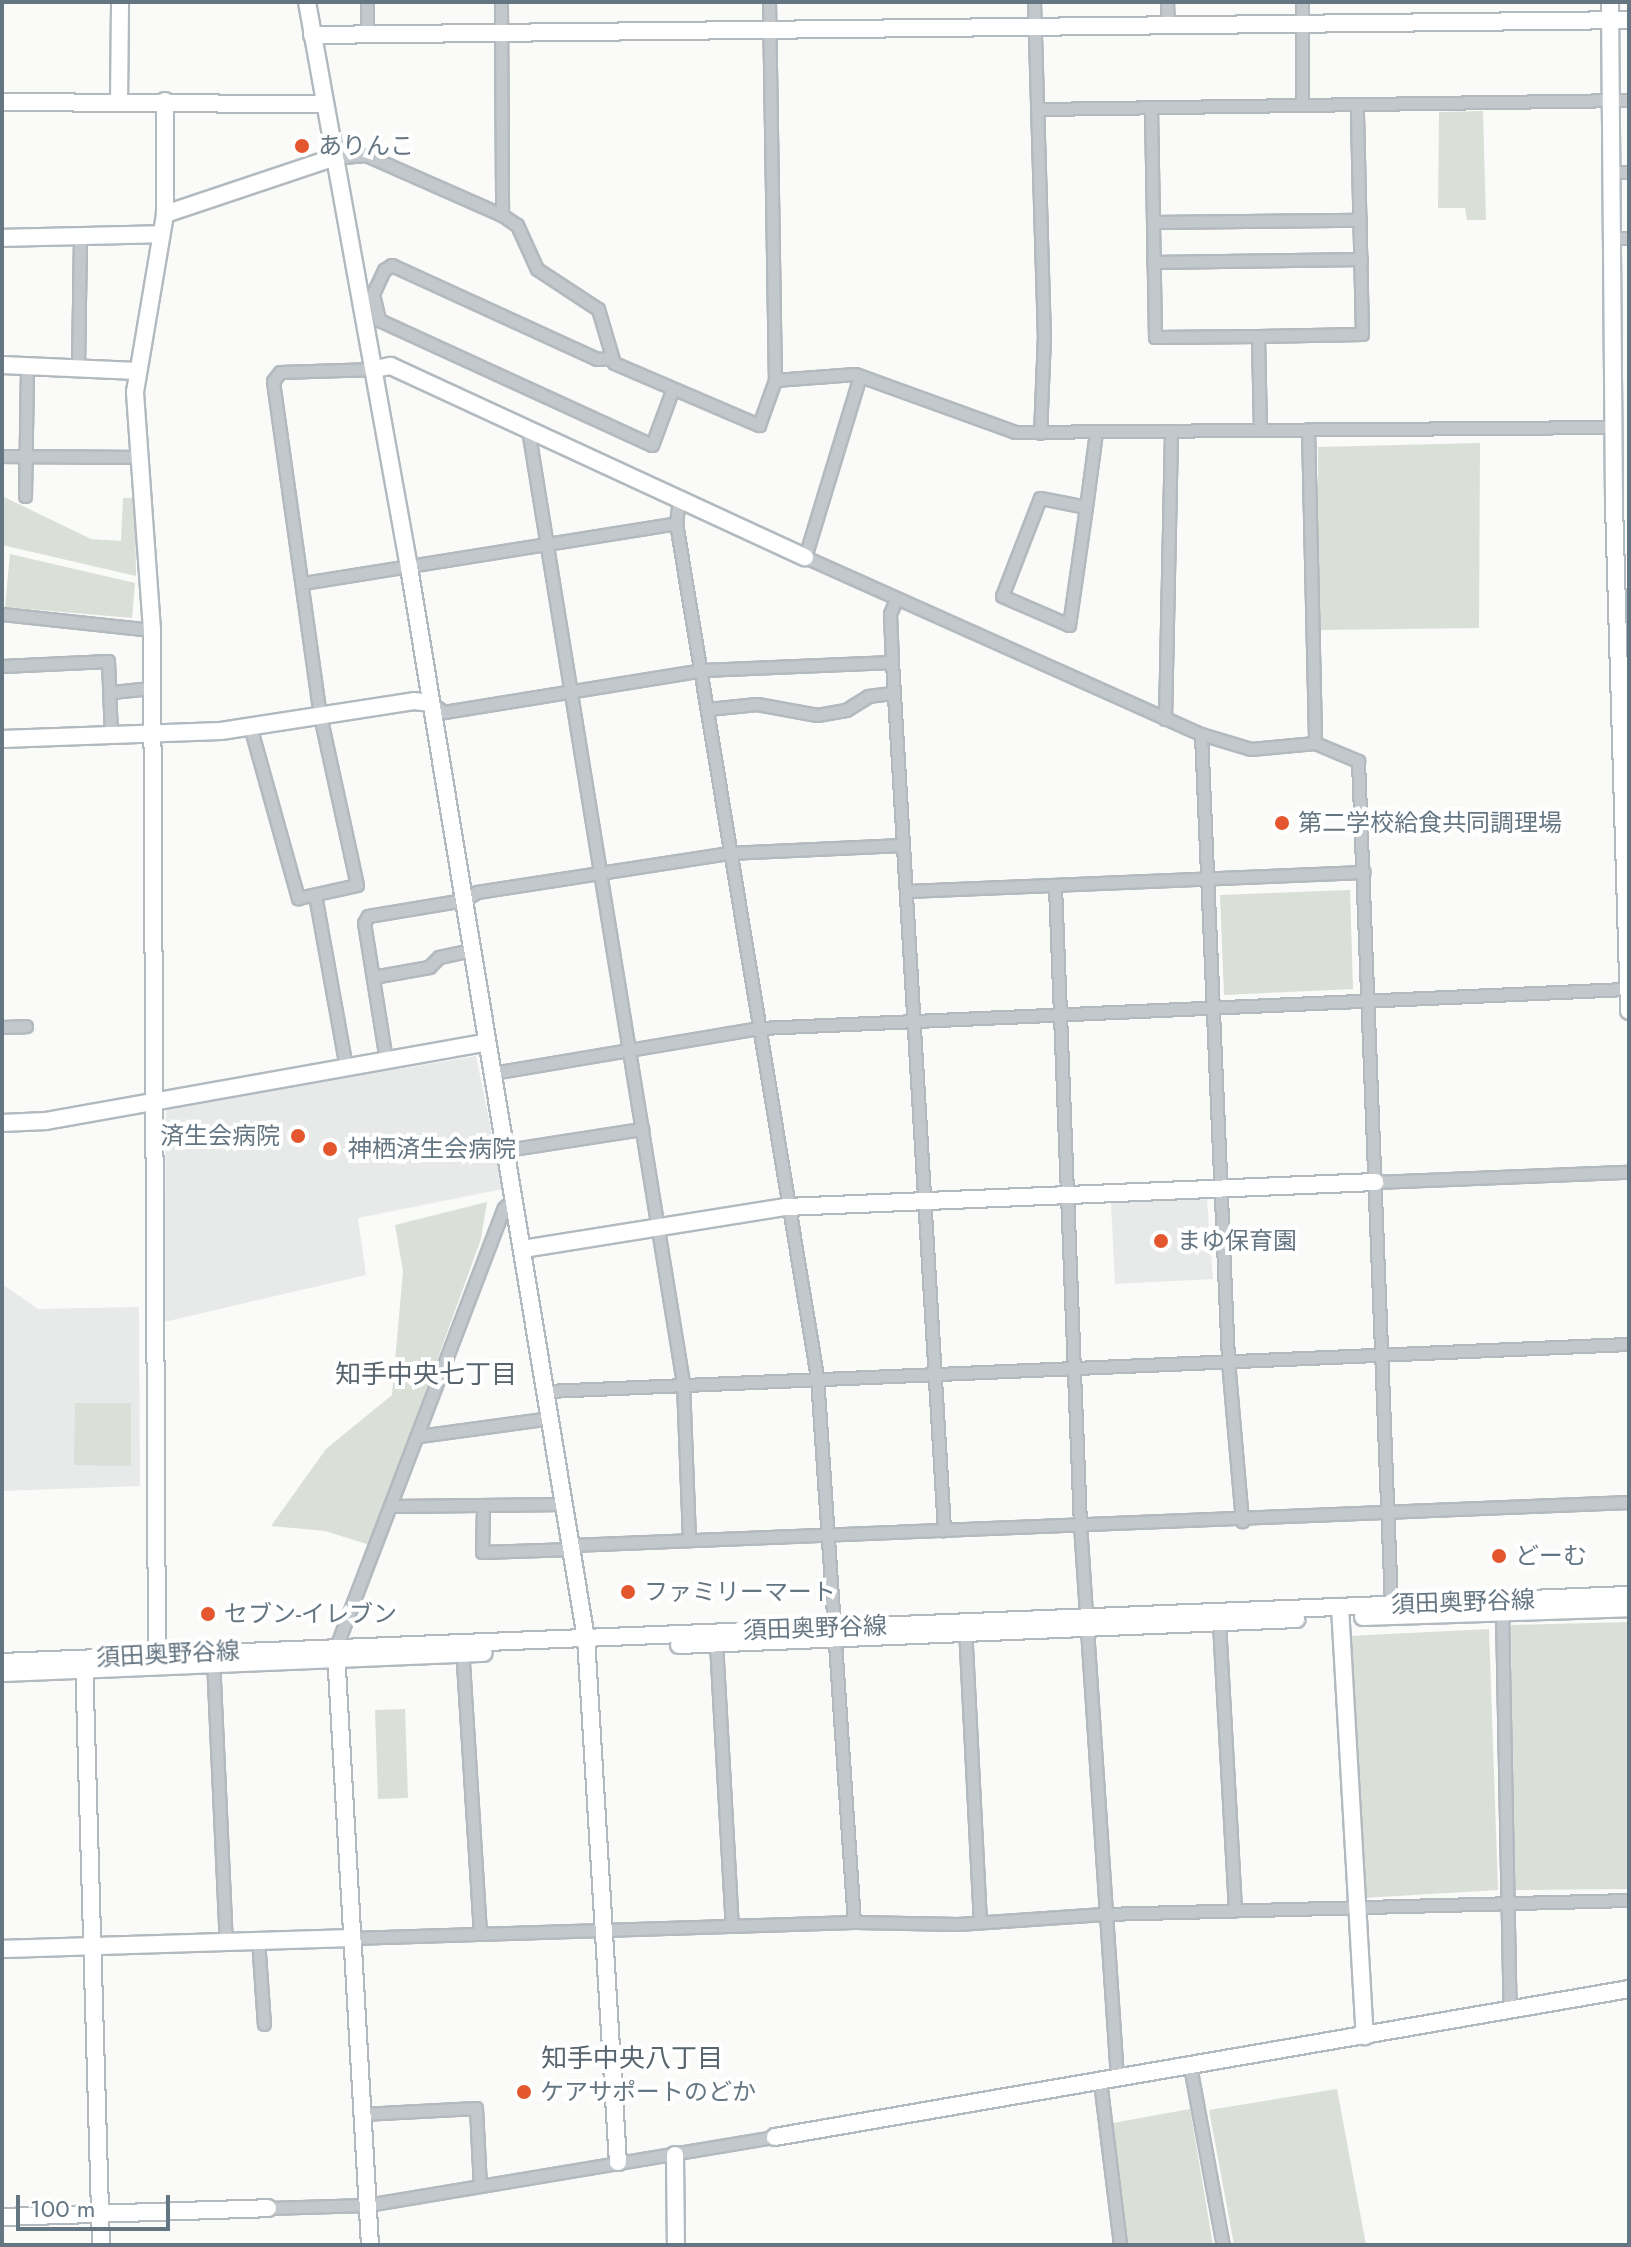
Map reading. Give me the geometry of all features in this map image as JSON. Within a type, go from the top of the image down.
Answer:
[{"type":"street","points":[[119,102],[120,2]]},
{"type":"street","points":[[307,2],[322,104],[375,369],[409,567],[587,1643],[618,2162]]},
{"type":"street","points":[[367,2],[367,35]]},
{"type":"street","points":[[501,2],[502,215]]},
{"type":"street","points":[[672,391],[652,445],[379,320],[373,294],[384,270],[392,265],[597,359],[611,358],[672,391],[759,425],[775,380],[769,2]]},
{"type":"street","points":[[1034,2],[1040,109],[1044,335],[1040,433]]},
{"type":"street","points":[[1167,2],[1168,25]]},
{"type":"street","points":[[1302,2],[1302,104]]},
{"type":"street","points":[[1610,2],[1614,427],[1621,504],[1629,1011]]},
{"type":"street","points":[[312,35],[1629,20]]},
{"type":"street","points":[[1040,109],[1629,100]]},
{"type":"street","points":[[157,1660],[152,630],[137,371],[165,214],[165,101]]},
{"type":"street","points":[[2,102],[322,104]]},
{"type":"street","points":[[1151,108],[1155,337],[1258,336],[1362,334],[1357,105]]},
{"type":"street","points":[[165,214],[332,158],[366,155],[502,215],[517,225],[537,269],[598,309],[611,358]]},
{"type":"street","points":[[1610,172],[1629,172]]},
{"type":"street","points":[[1153,222],[1360,220]]},
{"type":"street","points":[[2,238],[161,234]]},
{"type":"street","points":[[78,366],[80,238]]},
{"type":"street","points":[[1611,238],[1629,238]]},
{"type":"street","points":[[1153,262],[1361,259]]},
{"type":"street","points":[[1258,336],[1260,429]]},
{"type":"street","points":[[2,365],[137,371]]},
{"type":"street","points":[[25,496],[27,365]]},
{"type":"street","points":[[250,726],[298,898],[357,885],[320,716],[273,381],[280,372],[391,366],[805,557],[895,602],[1201,734],[1251,749],[1315,743],[1358,761],[1391,1604]]},
{"type":"street","points":[[775,380],[860,376],[1015,432],[1614,427]]},
{"type":"street","points":[[805,557],[860,376]]},
{"type":"street","points":[[528,429],[597,874],[683,1383],[689,1538]]},
{"type":"street","points":[[1308,429],[1315,743]]},
{"type":"street","points":[[1165,719],[1171,431]]},
{"type":"street","points":[[1086,507],[1040,498],[1002,596],[1069,625],[1086,507],[1096,432]]},
{"type":"street","points":[[2,456],[141,457]]},
{"type":"street","points":[[679,499],[676,523],[702,670],[728,853],[760,1028],[786,1207],[817,1377],[825,1534],[854,1922]]},
{"type":"street","points":[[303,583],[676,523]]},
{"type":"street","points":[[895,602],[890,614],[892,662],[944,1530]]},
{"type":"street","points":[[2,614],[152,630]]},
{"type":"street","points":[[2,666],[108,661],[112,692],[111,735]]},
{"type":"street","points":[[2,739],[250,726],[414,701],[431,703],[444,712],[702,670],[892,662]]},
{"type":"street","points":[[112,692],[151,688]]},
{"type":"street","points":[[708,709],[757,704],[817,715],[846,710],[868,696],[894,693]]},
{"type":"street","points":[[1201,734],[1228,1361],[1242,1521]]},
{"type":"street","points":[[386,1060],[364,923],[368,916],[464,900],[477,892],[728,853],[902,845]]},
{"type":"street","points":[[907,891],[1364,872]]},
{"type":"street","points":[[1055,886],[1080,1524],[1104,1914],[1108,2080],[1120,2245]]},
{"type":"street","points":[[315,895],[346,1068]]},
{"type":"street","points":[[373,977],[429,967],[439,957],[473,950]]},
{"type":"street","points":[[493,1073],[760,1028],[1628,989]]},
{"type":"street","points":[[2,1027],[26,1026]]},
{"type":"street","points":[[2,1123],[46,1121],[486,1043]]},
{"type":"street","points":[[506,1150],[642,1129]]},
{"type":"street","points":[[523,1249],[786,1207],[1629,1172]]},
{"type":"street","points":[[370,2245],[336,1653],[504,1208],[514,1198]]},
{"type":"street","points":[[547,1391],[1629,1344]]},
{"type":"street","points":[[419,1436],[551,1418]]},
{"type":"street","points":[[483,1508],[482,1552],[689,1538],[1242,1521],[1629,1502]]},
{"type":"street","points":[[393,1506],[483,1508],[565,1504]]},
{"type":"street","name":"須田奥野谷線","points":[[1087,1623],[1219,1623],[1391,1604],[1629,1595]]},
{"type":"street","name":"須田奥野谷線","points":[[2,1673],[157,1660],[1340,1612],[1629,1608]]},
{"type":"street","points":[[1340,1612],[1365,2036]]},
{"type":"street","points":[[1502,1612],[1510,2011]]},
{"type":"street","points":[[1219,1623],[1235,1911]]},
{"type":"street","points":[[965,1628],[980,1922]]},
{"type":"street","name":"須田奥野谷線","points":[[587,1643],[716,1643],[832,1633]]},
{"type":"street","points":[[716,1643],[732,1925]]},
{"type":"street","points":[[462,1648],[480,1933]]},
{"type":"street","points":[[213,1658],[226,1942]]},
{"type":"street","name":"須田奥野谷線","points":[[2,1662],[84,1664]]},
{"type":"street","points":[[84,1664],[101,2245]]},
{"type":"street","points":[[2,1949],[732,1925],[980,1922],[1104,1914],[1629,1900]]},
{"type":"street","points":[[258,1940],[264,2024]]},
{"type":"street","points":[[2,2217],[367,2205],[675,2155],[1629,1989]]},
{"type":"street","points":[[1190,2066],[1223,2245]]},
{"type":"street","points":[[362,2114],[476,2108],[480,2186]]},
{"type":"street","points":[[675,2155],[676,2245]]},
{"type":"shaded area","points":[[1483,111],[1486,220],[1467,220],[1465,208],[1438,208],[1439,112]]},
{"type":"shaded area","points":[[1480,443],[1479,628],[1318,630],[1318,447]]},
{"type":"shaded area","points":[[2,496],[91,539],[121,541],[123,498],[135,498],[136,576],[2,545]]},
{"type":"shaded area","points":[[10,554],[135,583],[132,618],[5,607]]},
{"type":"shaded area","points":[[1350,890],[1353,989],[1224,995],[1220,895]]},
{"type":"shaded area","name":"神栖済生会病院","points":[[476,1056],[503,1189],[358,1218],[366,1275],[164,1322],[166,1108]]},
{"type":"shaded area","name":"まゆ保育園","points":[[1207,1199],[1213,1279],[1115,1284],[1111,1203]]},
{"type":"shaded area","points":[[487,1202],[481,1239],[370,1545],[325,1531],[271,1526],[326,1449],[392,1395],[403,1271],[395,1225]]},
{"type":"shaded area","points":[[2,1284],[38,1309],[139,1307],[140,1486],[2,1491]]},
{"type":"shaded area","points":[[75,1403],[131,1403],[131,1466],[74,1465]]},
{"type":"shaded area","points":[[1629,1622],[1629,1889],[1513,1890],[1511,1625]]},
{"type":"shaded area","points":[[1489,1629],[1498,1890],[1363,1898],[1349,1636]]},
{"type":"shaded area","points":[[405,1709],[408,1798],[378,1799],[375,1710]]},
{"type":"shaded area","points":[[1337,2089],[1366,2245],[1234,2245],[1209,2110]]},
{"type":"shaded area","points":[[1190,2109],[1213,2245],[1128,2245],[1113,2123]]},
{"type":"place","name":"ありんこ","points":[[302,146]]},
{"type":"place","name":"第二学校給食共同調理場","points":[[1282,823]]},
{"type":"place","name":"済生会病院","points":[[298,1136]]},
{"type":"place","name":"神栖済生会病院","points":[[330,1149]]},
{"type":"place","name":"まゆ保育園","points":[[1161,1241]]},
{"type":"place","name":"どーむ","points":[[1499,1556]]},
{"type":"place","name":"ファミリーマート","points":[[628,1592]]},
{"type":"place","name":"セブン-イレブン","points":[[208,1614]]},
{"type":"place","name":"ケアサポートのどか","points":[[524,2092]]},
{"type":"district","name":"知手中央七丁目","points":[[426,1375]]},
{"type":"district","name":"知手中央八丁目","points":[[632,2059]]}]
